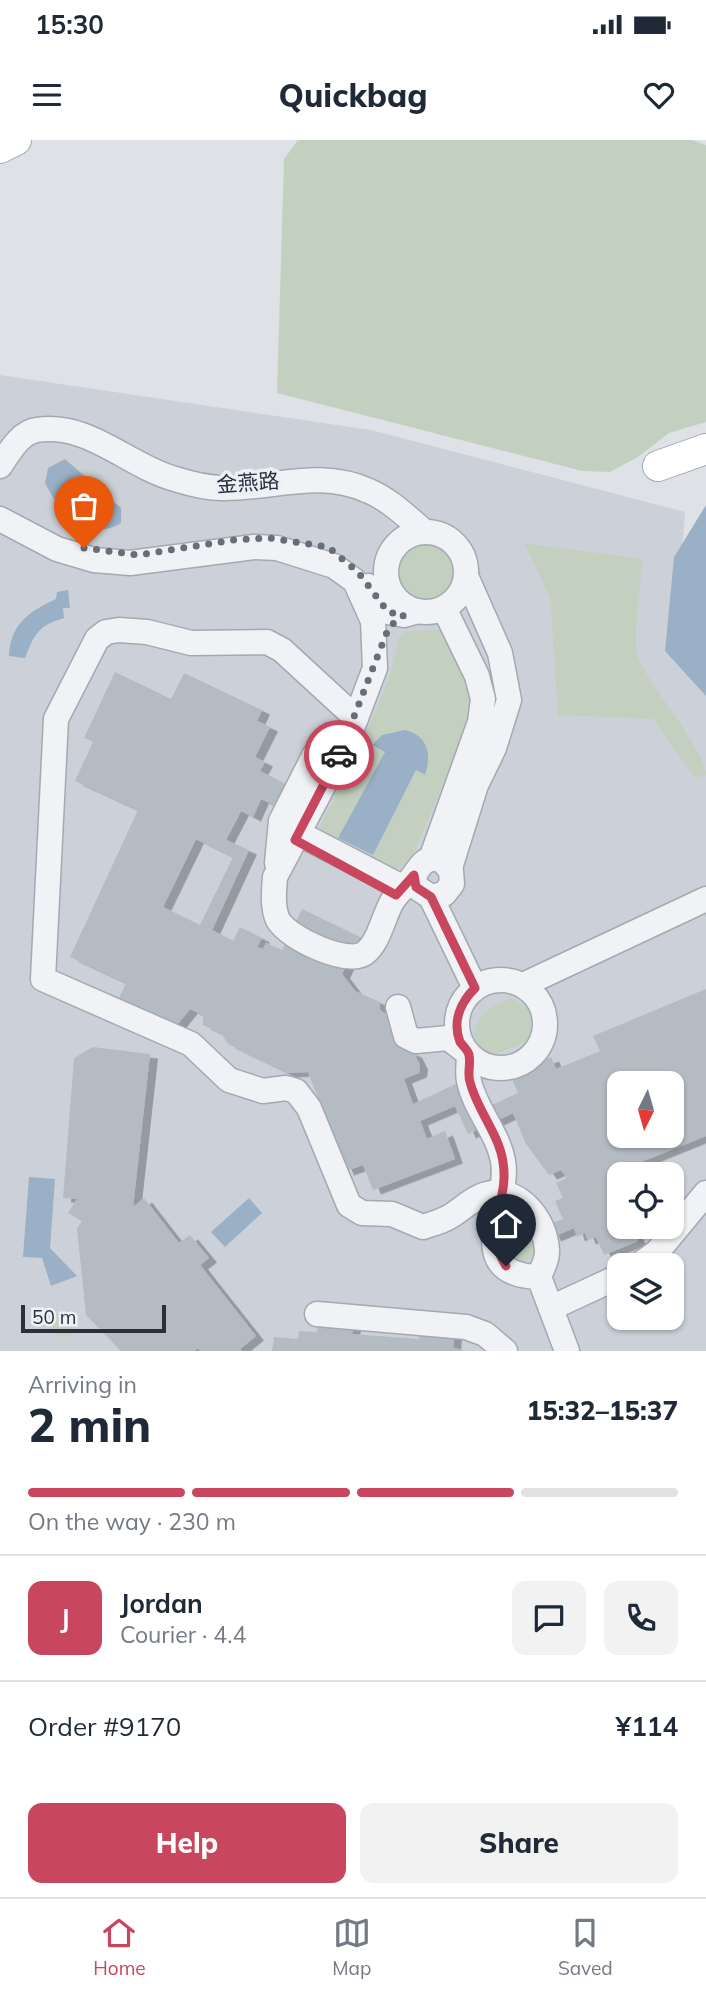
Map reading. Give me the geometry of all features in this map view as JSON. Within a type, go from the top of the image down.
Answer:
[{"type":"main road","points":[[0,148],[16,140]]},
{"type":"main road","points":[[658,466],[706,449]]},
{"type":"street","name":"金燕路","points":[[0,466],[20,439],[34,430],[77,432],[162,476],[200,486],[223,488],[303,478],[368,490],[392,504],[417,534]]},
{"type":"street","name":"金燕路","points":[[0,475],[28,447],[45,440],[59,439],[94,452],[143,478],[203,498],[237,501],[312,492],[370,503],[417,534],[438,534],[460,550],[466,576],[500,653],[509,700],[494,748],[420,886],[367,951],[357,957],[336,954],[303,940],[283,927],[276,917],[275,877],[352,729],[389,627],[411,613]]},
{"type":"street","name":"金燕路","points":[[0,517],[84,548],[138,555],[234,540],[269,538],[328,547],[358,572],[388,612],[411,613]]},
{"type":"street","name":"金燕路","points":[[0,517],[57,549],[94,560],[130,564],[254,547],[306,555],[334,566],[355,581],[363,593],[373,621],[375,668]]},
{"type":"street","points":[[417,534],[392,551],[386,575],[396,599],[411,613],[444,608],[455,600],[466,576]]},
{"type":"street","name":"金燕路","points":[[297,836],[302,857],[290,879],[282,912],[287,920],[297,927],[345,949],[361,946],[374,912],[420,886],[480,722],[483,699],[477,676],[444,608]]},
{"type":"street","points":[[275,877],[281,821],[315,754],[352,729],[282,650],[267,642],[191,643],[132,630],[106,632],[97,639],[54,726],[43,979],[191,1044],[229,1080],[263,1091],[296,1091],[309,1108],[349,1205],[362,1213],[392,1214],[423,1227],[448,1218],[480,1197],[492,1193],[502,1194],[529,1206],[537,1217],[548,1251],[539,1277],[567,1351]]},
{"type":"street","points":[[297,836],[420,886],[479,985]]},
{"type":"street","points":[[523,985],[706,899]]},
{"type":"street","points":[[398,1007],[406,1036],[416,1041],[448,1038],[469,1054],[481,1063],[496,1068],[511,1067],[525,1061],[537,1051],[544,1037],[546,1022],[535,994],[523,985],[497,979],[479,985],[464,999],[457,1020],[460,1042],[469,1054],[469,1081],[503,1161],[502,1194],[493,1227],[496,1251],[516,1275],[539,1277]]},
{"type":"street","points":[[656,1253],[706,1194]]},
{"type":"street","points":[[551,1308],[607,1282]]},
{"type":"street","points":[[317,1314],[466,1327],[485,1334],[505,1351]]},
{"type":"shaded area","points":[[0,375],[371,430],[685,512],[674,656],[706,679],[706,1351],[0,1351]]},
{"type":"green space","points":[[298,140],[692,140],[706,145],[706,422],[669,433],[638,457],[610,472],[582,471],[277,393],[284,159]]},
{"type":"green space","points":[[427,540],[440,543],[450,550],[457,560],[460,573],[457,586],[450,596],[440,603],[427,606],[414,603],[404,596],[397,586],[394,573],[397,560],[404,550],[414,543]]},
{"type":"green space","points":[[524,543],[643,559],[636,624],[638,657],[697,750],[706,775],[695,778],[653,719],[558,715],[550,597]]},
{"type":"green space","points":[[445,630],[474,699],[468,725],[415,851],[402,866],[387,872],[324,836],[320,826],[377,707],[394,659],[397,640],[406,631]]},
{"type":"green space","points":[[511,998],[530,1010],[539,1037],[486,1058],[474,1035],[476,1027],[486,1011]]},
{"type":"green space","points":[[516,1207],[539,1249],[524,1264],[509,1255],[500,1225],[502,1213]]},
{"type":"green space","points":[[64,1311],[73,1315],[77,1324],[73,1333],[64,1337],[55,1333],[51,1324],[55,1315]]},
{"type":"water","points":[[65,459],[121,508],[121,523],[97,530],[86,527],[58,504],[45,483],[48,468]]},
{"type":"water","points":[[706,505],[706,696],[665,651],[674,557]]},
{"type":"water","points":[[68,590],[70,608],[63,608],[64,618],[48,624],[38,632],[25,658],[9,656],[13,635],[23,620],[56,599],[57,592]]},
{"type":"water","points":[[405,730],[419,737],[426,747],[428,760],[425,775],[416,770],[373,855],[338,838],[385,752],[372,745],[382,735]]},
{"type":"water","points":[[29,1177],[55,1179],[50,1248],[77,1276],[51,1286],[42,1258],[23,1257]]},
{"type":"water","points":[[249,1198],[262,1213],[225,1247],[211,1232]]},
{"type":"building","points":[[115,672],[171,699],[184,673],[262,710],[257,721],[270,727],[255,757],[265,762],[260,771],[292,787],[281,808],[261,799],[253,817],[241,811],[226,840],[249,850],[212,930],[233,941],[240,927],[262,938],[257,947],[263,949],[266,943],[282,950],[302,909],[360,937],[342,974],[355,991],[380,1002],[380,1010],[389,1016],[398,1047],[414,1053],[420,1065],[419,1073],[404,1079],[413,1104],[460,1082],[474,1113],[518,1093],[510,1075],[518,1072],[510,1055],[532,1046],[538,1062],[551,1057],[556,1069],[600,1051],[593,1036],[706,989],[706,1136],[684,1145],[684,1071],[607,1071],[607,1148],[676,1148],[641,1162],[607,1162],[607,1239],[638,1241],[604,1255],[596,1237],[588,1240],[585,1233],[577,1237],[574,1228],[553,1237],[548,1225],[563,1219],[555,1201],[563,1198],[556,1183],[567,1178],[561,1170],[549,1175],[526,1144],[513,1113],[468,1134],[455,1106],[420,1121],[427,1139],[445,1131],[455,1159],[373,1190],[363,1165],[346,1171],[308,1072],[288,1073],[228,1044],[221,1033],[203,1025],[203,1015],[190,1009],[177,1025],[119,998],[126,983],[70,957],[138,810],[75,781],[93,742],[84,738]],"holes":[[[196,839],[233,857],[200,925],[163,907]]]},
{"type":"building","points":[[93,1047],[150,1054],[133,1207],[144,1198],[179,1243],[190,1235],[209,1258],[200,1265],[256,1336],[240,1349],[242,1351],[200,1351],[198,1348],[194,1351],[121,1351],[86,1315],[77,1229],[82,1221],[68,1213],[77,1199],[63,1198],[74,1058]]},
{"type":"building","points":[[318,1322],[353,1325],[352,1334],[419,1339],[420,1330],[454,1333],[453,1348],[467,1351],[272,1351],[274,1337],[298,1339],[299,1331],[317,1332]]},
{"type":"way so far","points":[[84,548],[138,555],[234,540],[269,538],[328,547],[346,560],[388,612],[404,615],[389,627],[348,739],[339,755]]},
{"type":"route","points":[[339,755],[295,840],[396,895],[414,875],[416,887],[431,897],[475,988],[464,999],[458,1012],[457,1027],[460,1042],[469,1054],[469,1081],[503,1161],[502,1194],[493,1227],[496,1251],[506,1266]]}]
